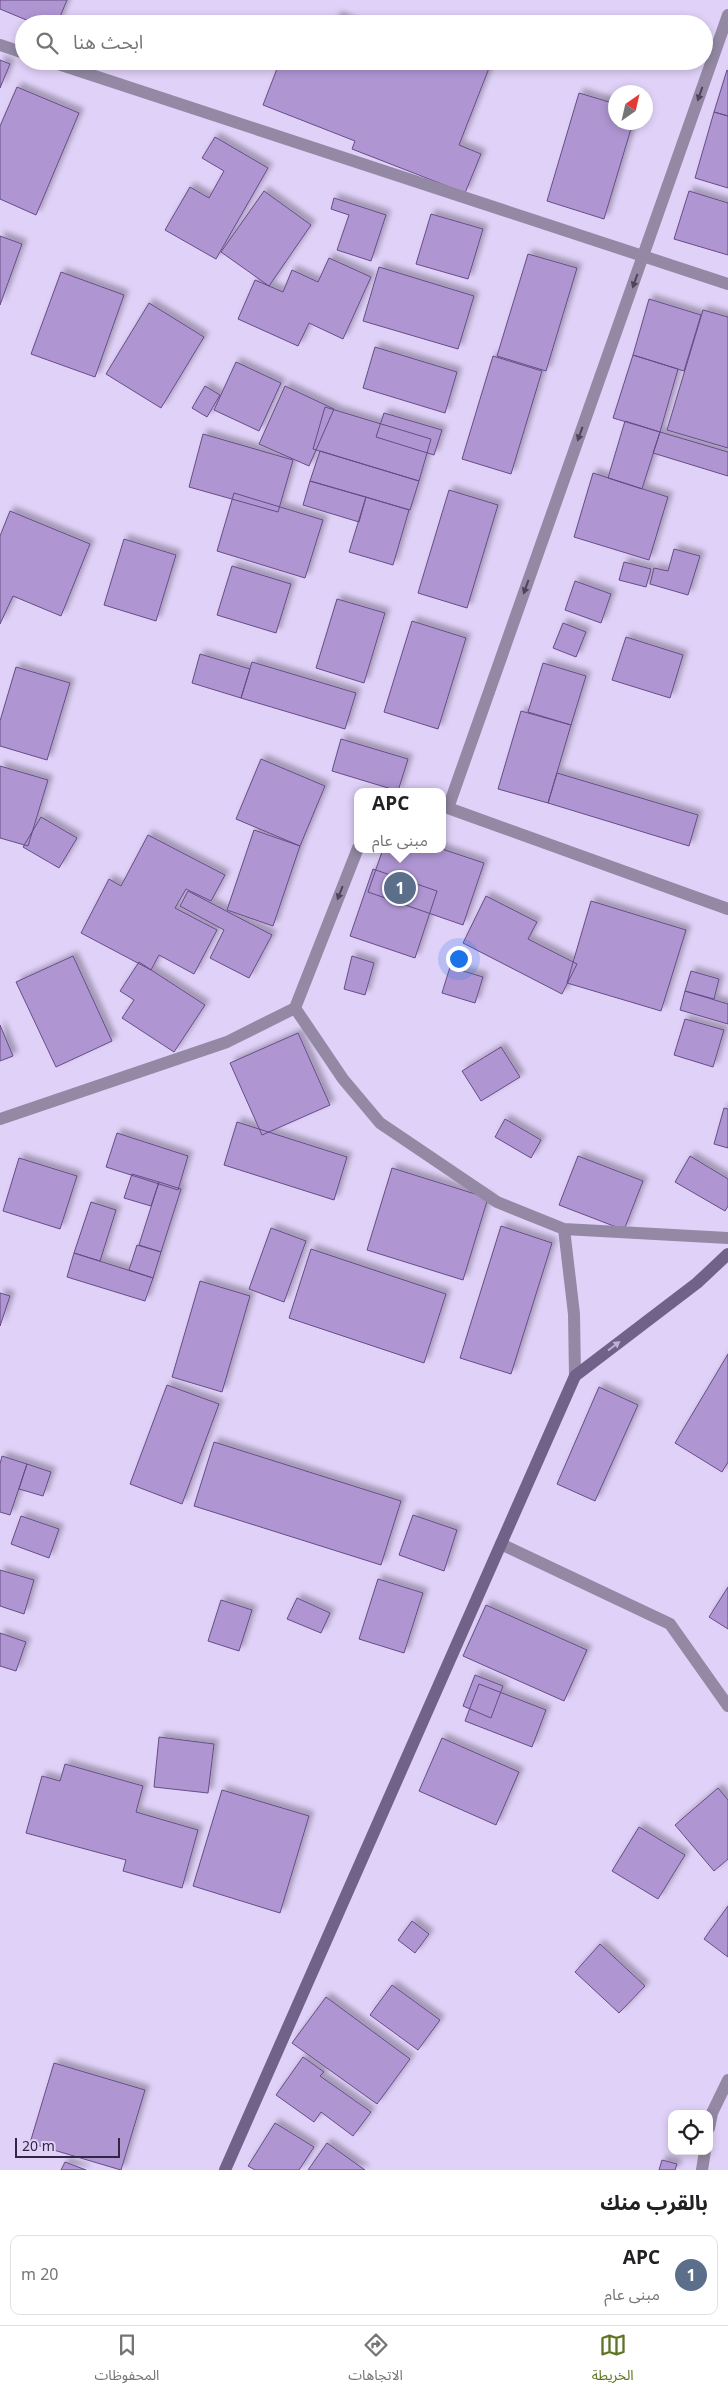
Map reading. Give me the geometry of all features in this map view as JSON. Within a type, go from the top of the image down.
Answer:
[{"type":"main road","points":[[224,2170],[575,1376],[696,1283],[728,1254]]},
{"type":"street","points":[[713,58],[728,15]]},
{"type":"street","points":[[0,45],[15,50]]},
{"type":"street","points":[[76,70],[728,284]]},
{"type":"street","points":[[446,805],[709,70]]},
{"type":"street","points":[[446,808],[728,909]]},
{"type":"street","points":[[0,1118],[227,1042],[295,1008],[356,853]]},
{"type":"street","points":[[295,1008],[342,1079],[380,1123],[497,1202],[564,1229],[728,1238]]},
{"type":"street","points":[[564,1229],[574,1314],[575,1376]]},
{"type":"street","points":[[501,1544],[670,1624],[728,1706]]},
{"type":"street","points":[[713,2111],[728,2080]]},
{"type":"street","points":[[702,2170],[704,2155]]},
{"type":"building","points":[[0,0],[67,0],[61,15],[15,15],[0,9]]},
{"type":"building","points":[[0,60],[10,64],[0,88]]},
{"type":"building","points":[[277,70],[488,70],[459,145],[481,154],[465,193],[352,149],[355,141],[263,105]]},
{"type":"building","points":[[728,71],[728,116],[714,112]]},
{"type":"building","points":[[17,87],[79,113],[36,215],[0,199],[0,126]]},
{"type":"building","points":[[579,93],[608,102],[608,130],[631,130],[604,219],[547,201]]},
{"type":"building","points":[[714,112],[728,116],[728,188],[695,178]]},
{"type":"building","points":[[215,137],[268,168],[216,259],[165,230],[190,187],[209,198],[224,171],[202,158]]},
{"type":"building","points":[[264,191],[311,225],[269,286],[221,252]]},
{"type":"building","points":[[689,191],[728,203],[728,255],[674,239]]},
{"type":"building","points":[[334,198],[386,215],[371,261],[337,250],[349,215],[331,209]]},
{"type":"building","points":[[431,214],[483,229],[468,279],[416,264]]},
{"type":"building","points":[[0,236],[22,244],[0,305]]},
{"type":"building","points":[[528,254],[577,268],[546,371],[497,356]]},
{"type":"building","points":[[329,258],[371,277],[343,339],[309,323],[298,346],[238,319],[255,280],[283,292],[292,270],[318,282]]},
{"type":"building","points":[[379,267],[474,296],[458,349],[363,321]]},
{"type":"building","points":[[61,272],[124,295],[95,377],[31,354]]},
{"type":"building","points":[[649,299],[701,315],[684,371],[633,355]]},
{"type":"building","points":[[149,303],[204,337],[161,408],[106,374]]},
{"type":"building","points":[[703,310],[728,317],[728,448],[667,430]]},
{"type":"building","points":[[375,347],[457,372],[445,413],[363,388]]},
{"type":"building","points":[[633,355],[678,369],[660,432],[613,418]]},
{"type":"building","points":[[493,356],[542,371],[511,474],[462,459]]},
{"type":"building","points":[[236,362],[281,383],[259,431],[214,410]]},
{"type":"building","points":[[205,386],[220,395],[207,417],[192,408]]},
{"type":"building","points":[[285,386],[334,409],[309,466],[259,444]]},
{"type":"building","points":[[325,407],[431,439],[419,481],[313,449]]},
{"type":"building","points":[[384,413],[442,430],[434,455],[376,437]]},
{"type":"building","points":[[625,421],[660,432],[642,489],[608,478]]},
{"type":"building","points":[[660,432],[728,452],[728,476],[653,453]]},
{"type":"building","points":[[203,434],[293,460],[278,512],[189,487]]},
{"type":"building","points":[[320,451],[419,481],[410,510],[310,481]]},
{"type":"building","points":[[593,473],[668,497],[649,560],[574,537]]},
{"type":"building","points":[[310,481],[366,497],[359,522],[303,505]]},
{"type":"building","points":[[449,490],[498,505],[467,608],[418,593]]},
{"type":"building","points":[[234,493],[323,520],[305,578],[217,551]]},
{"type":"building","points":[[366,497],[409,510],[393,565],[349,552]]},
{"type":"building","points":[[10,511],[90,544],[61,616],[13,596],[0,624],[0,536]]},
{"type":"building","points":[[124,539],[176,555],[156,621],[104,605]]},
{"type":"building","points":[[674,549],[700,556],[688,595],[650,584],[654,568],[668,571]]},
{"type":"building","points":[[624,562],[651,569],[646,587],[619,580]]},
{"type":"building","points":[[232,566],[291,584],[276,633],[217,615]]},
{"type":"building","points":[[575,581],[611,594],[601,623],[565,610]]},
{"type":"building","points":[[337,599],[385,613],[364,683],[316,668]]},
{"type":"building","points":[[412,621],[466,638],[438,729],[384,712]]},
{"type":"building","points":[[563,623],[586,632],[576,657],[553,648]]},
{"type":"building","points":[[626,637],[683,655],[670,698],[612,680]]},
{"type":"building","points":[[200,654],[250,669],[241,698],[192,683]]},
{"type":"building","points":[[252,662],[356,693],[345,729],[241,698]]},
{"type":"building","points":[[543,663],[586,676],[571,725],[528,712]]},
{"type":"building","points":[[16,667],[70,683],[47,760],[0,746],[0,721]]},
{"type":"building","points":[[521,711],[571,725],[548,803],[498,789]]},
{"type":"building","points":[[341,739],[408,759],[399,788],[388,788],[332,771]]},
{"type":"building","points":[[261,759],[325,786],[300,846],[236,819]]},
{"type":"building","points":[[0,766],[48,780],[28,846],[0,838]]},
{"type":"building","points":[[557,773],[698,815],[689,846],[548,803]]},
{"type":"building","points":[[41,817],[77,838],[59,868],[23,847]]},
{"type":"building","points":[[254,830],[300,846],[273,926],[227,910]]},
{"type":"building","points":[[148,835],[225,875],[211,901],[186,889],[175,908],[217,930],[194,974],[159,955],[151,970],[81,933],[109,879],[121,886]]},
{"type":"building","points":[[446,850],[484,863],[463,925],[368,892],[382,853],[446,853]]},
{"type":"building","points":[[373,869],[437,891],[415,958],[350,936]]},
{"type":"building","points":[[188,891],[272,935],[249,978],[210,958],[224,930],[180,906]]},
{"type":"building","points":[[486,896],[537,922],[528,939],[577,964],[562,994],[463,943]]},
{"type":"building","points":[[591,901],[686,930],[661,1011],[567,983]]},
{"type":"building","points":[[73,956],[112,1041],[56,1067],[16,982]]},
{"type":"building","points":[[352,956],[374,963],[365,995],[344,989]]},
{"type":"building","points":[[139,962],[205,1005],[174,1052],[122,1018],[134,1000],[120,991]]},
{"type":"building","points":[[450,967],[483,977],[475,1003],[442,993]]},
{"type":"building","points":[[691,971],[719,979],[714,999],[685,991]]},
{"type":"building","points":[[685,991],[728,1004],[728,1024],[680,1010]]},
{"type":"building","points":[[685,1019],[724,1030],[713,1067],[674,1055]]},
{"type":"building","points":[[0,1025],[13,1056],[0,1061]]},
{"type":"building","points":[[298,1033],[330,1105],[262,1135],[230,1063]]},
{"type":"building","points":[[501,1047],[520,1077],[481,1101],[462,1071]]},
{"type":"building","points":[[724,1108],[728,1109],[728,1148],[714,1144]]},
{"type":"building","points":[[505,1119],[541,1140],[531,1158],[495,1137]]},
{"type":"building","points":[[237,1122],[347,1157],[334,1200],[224,1165]]},
{"type":"building","points":[[117,1133],[188,1156],[178,1190],[106,1167]]},
{"type":"building","points":[[578,1156],[643,1181],[624,1230],[559,1205]]},
{"type":"building","points":[[690,1156],[728,1179],[728,1206],[725,1211],[675,1182]]},
{"type":"building","points":[[19,1158],[77,1176],[60,1229],[3,1211]]},
{"type":"building","points":[[392,1168],[488,1198],[463,1280],[367,1250]]},
{"type":"building","points":[[132,1174],[159,1182],[151,1206],[124,1198]]},
{"type":"building","points":[[159,1182],[181,1189],[161,1252],[139,1245]]},
{"type":"building","points":[[91,1202],[116,1210],[100,1261],[74,1253]]},
{"type":"building","points":[[501,1226],[552,1243],[511,1374],[460,1358]]},
{"type":"building","points":[[271,1228],[306,1241],[284,1302],[249,1289]]},
{"type":"building","points":[[137,1245],[161,1252],[153,1278],[129,1270]]},
{"type":"building","points":[[311,1249],[446,1294],[424,1363],[289,1318]]},
{"type":"building","points":[[74,1253],[153,1278],[145,1301],[67,1277]]},
{"type":"building","points":[[200,1281],[250,1296],[222,1392],[172,1377]]},
{"type":"building","points":[[0,1293],[10,1296],[0,1326]]},
{"type":"building","points":[[728,1354],[728,1462],[722,1472],[675,1443]]},
{"type":"building","points":[[167,1385],[219,1404],[182,1504],[130,1484]]},
{"type":"building","points":[[599,1387],[638,1405],[595,1501],[557,1484]]},
{"type":"building","points":[[214,1442],[401,1501],[381,1565],[194,1506]]},
{"type":"building","points":[[2,1456],[27,1464],[10,1515],[0,1512],[0,1464]]},
{"type":"building","points":[[27,1464],[51,1472],[43,1496],[19,1489]]},
{"type":"building","points":[[413,1515],[457,1530],[444,1571],[399,1555]]},
{"type":"building","points":[[21,1516],[59,1529],[49,1558],[11,1544]]},
{"type":"building","points":[[0,1570],[34,1580],[24,1614],[0,1606]]},
{"type":"building","points":[[378,1579],[423,1593],[404,1653],[359,1639]]},
{"type":"building","points":[[728,1587],[728,1629],[709,1617]]},
{"type":"building","points":[[297,1598],[330,1613],[321,1633],[287,1619]]},
{"type":"building","points":[[221,1600],[252,1610],[239,1651],[208,1641]]},
{"type":"building","points":[[486,1605],[587,1650],[564,1701],[463,1656]]},
{"type":"building","points":[[0,1633],[26,1642],[16,1671],[0,1666]]},
{"type":"building","points":[[475,1675],[503,1686],[491,1718],[463,1706]]},
{"type":"building","points":[[479,1684],[546,1710],[532,1747],[465,1721]]},
{"type":"building","points":[[159,1737],[214,1744],[208,1793],[154,1787]]},
{"type":"building","points":[[442,1738],[519,1772],[496,1825],[419,1791]]},
{"type":"building","points":[[65,1764],[143,1786],[136,1812],[198,1830],[182,1888],[123,1871],[126,1860],[26,1833],[42,1776],[60,1781]]},
{"type":"building","points":[[718,1788],[728,1800],[728,1859],[714,1871],[675,1825]]},
{"type":"building","points":[[222,1790],[309,1816],[280,1913],[193,1886]]},
{"type":"building","points":[[639,1827],[685,1855],[658,1899],[612,1871]]},
{"type":"building","points":[[728,1906],[728,1957],[704,1939]]},
{"type":"building","points":[[412,1921],[429,1934],[415,1953],[398,1940]]},
{"type":"building","points":[[600,1944],[645,1986],[619,2013],[575,1972]]},
{"type":"building","points":[[392,1985],[440,2020],[418,2050],[370,2015]]},
{"type":"building","points":[[326,1997],[410,2059],[377,2104],[292,2043]]},
{"type":"building","points":[[303,2057],[324,2072],[320,2076],[371,2112],[353,2136],[321,2112],[314,2122],[276,2095]]},
{"type":"building","points":[[54,2063],[145,2090],[121,2170],[30,2143]]},
{"type":"building","points":[[275,2123],[314,2147],[299,2170],[255,2170],[248,2166]]},
{"type":"building","points":[[327,2143],[365,2170],[308,2170]]},
{"type":"building","points":[[662,2160],[677,2164],[675,2170],[659,2170]]},
{"type":"building","points":[[65,2162],[86,2170],[61,2170]]},
{"type":"place","name":"APC","points":[[400,888]]}]
